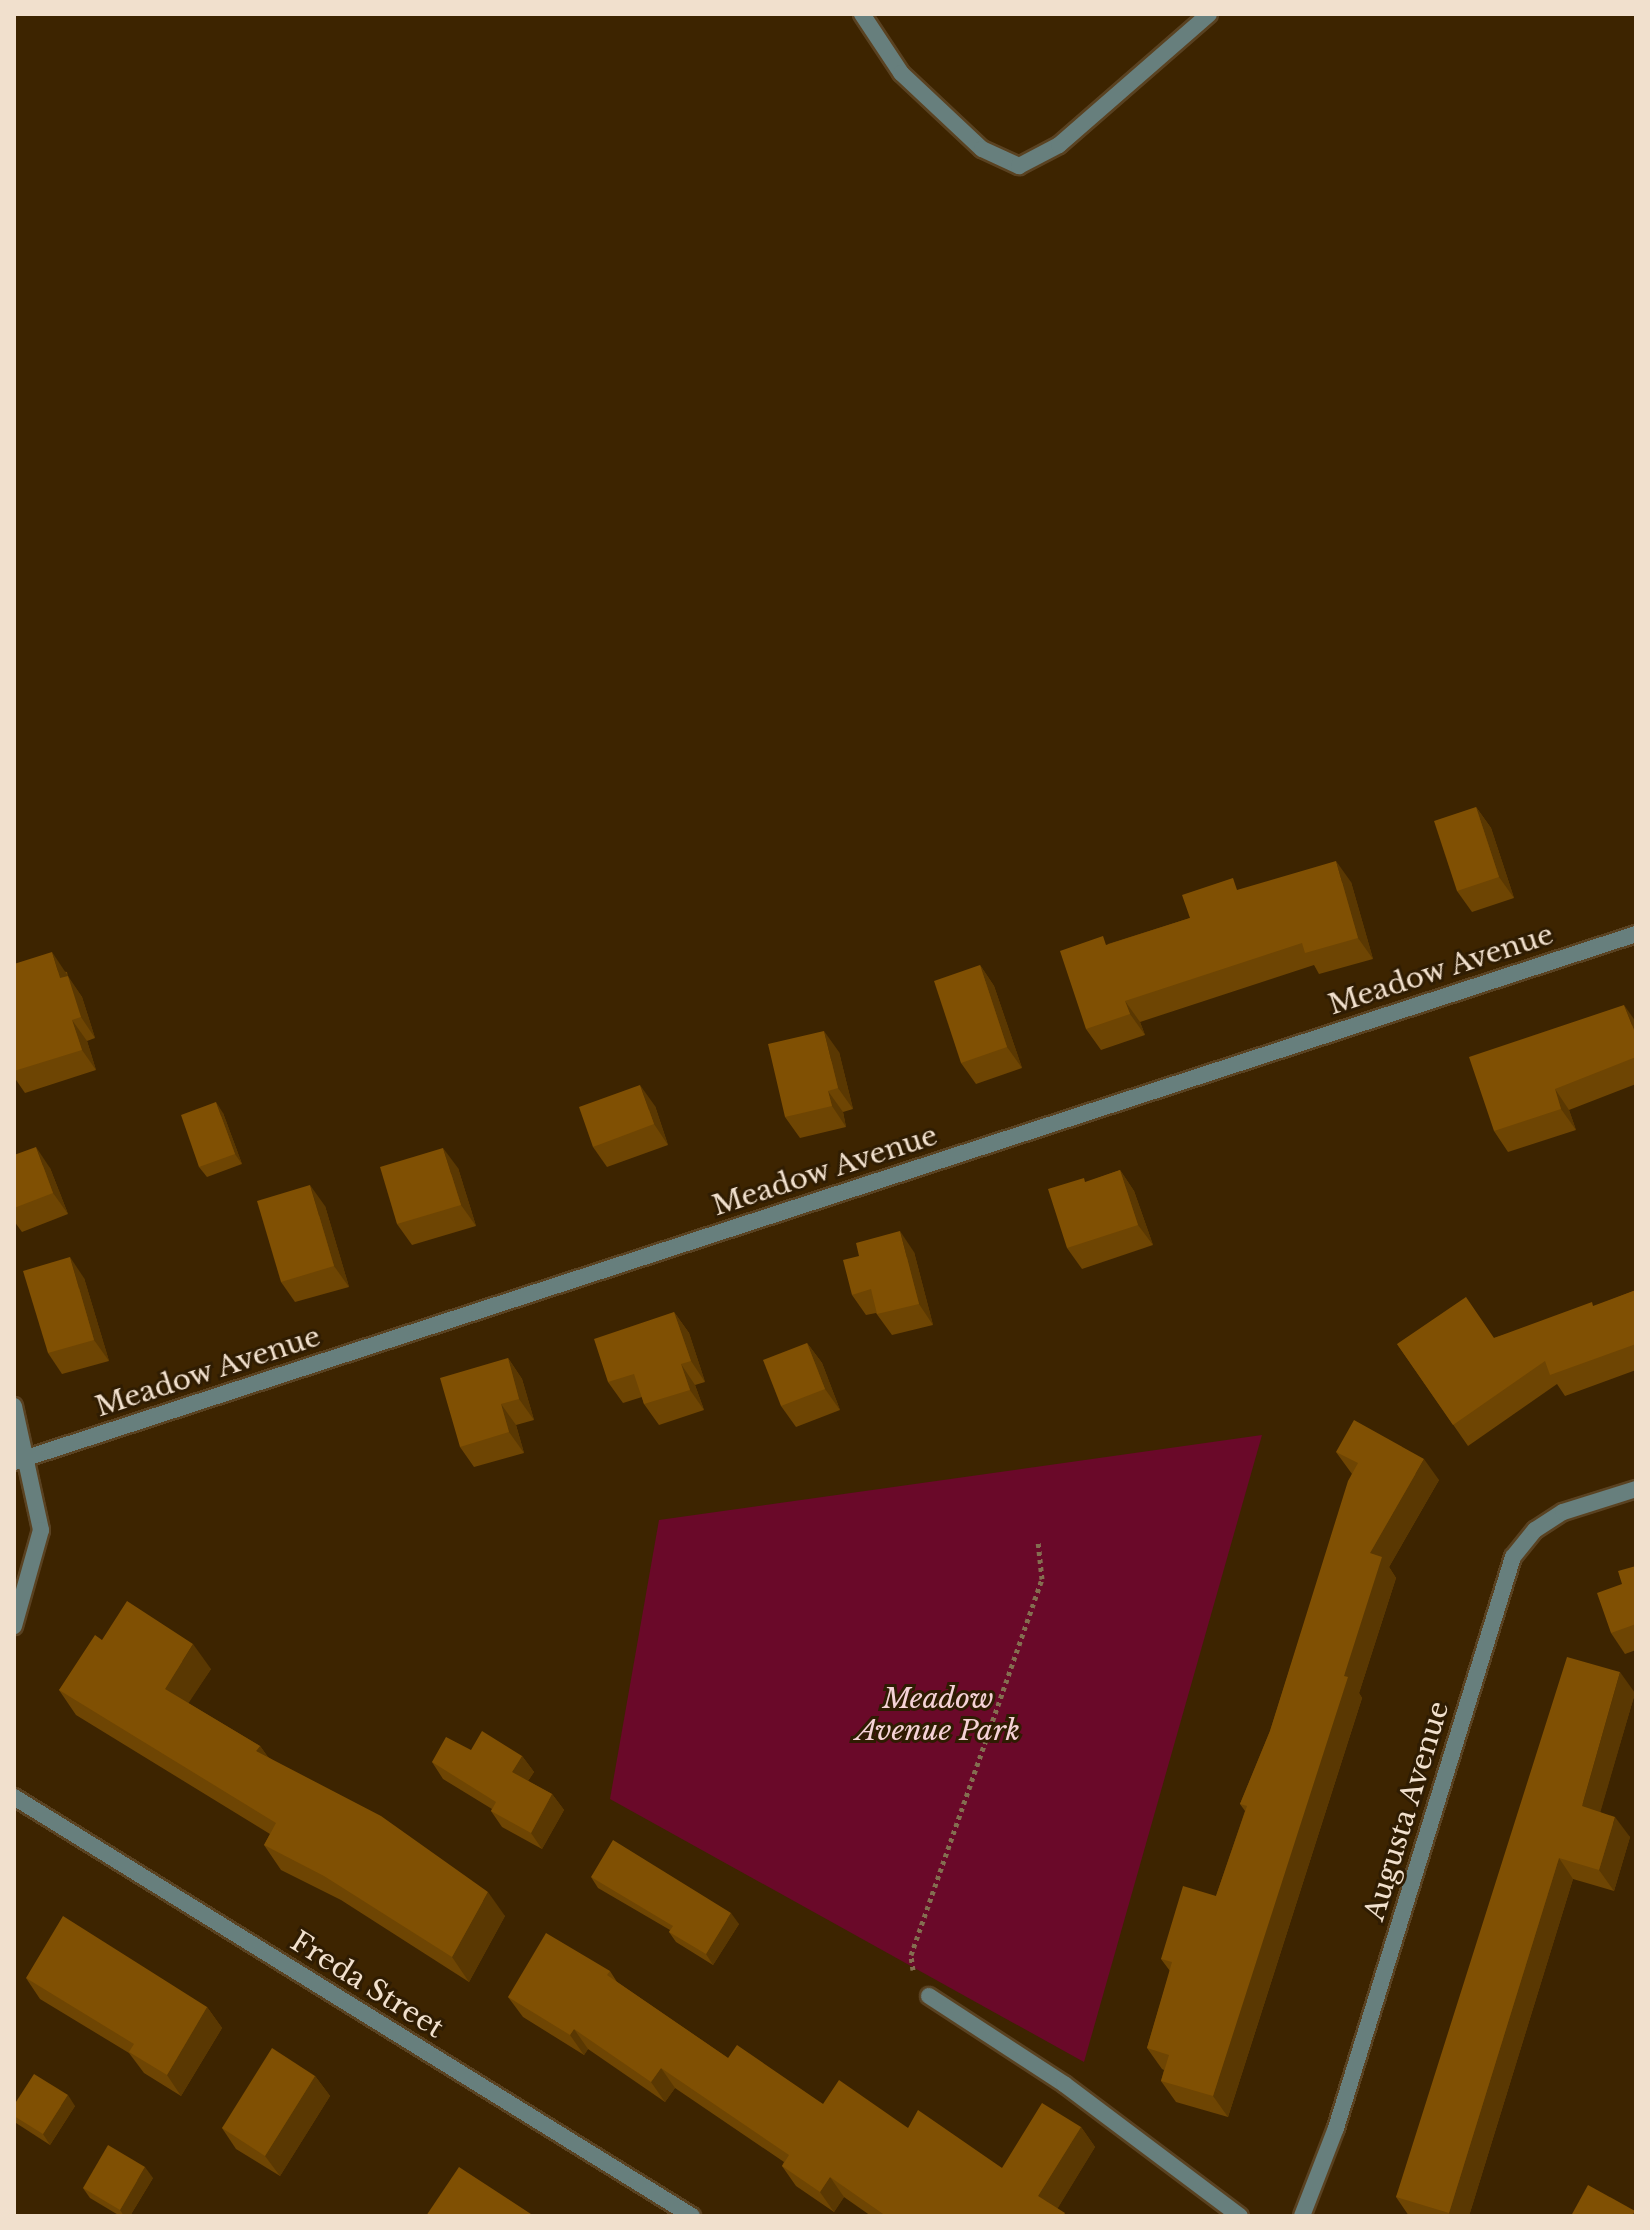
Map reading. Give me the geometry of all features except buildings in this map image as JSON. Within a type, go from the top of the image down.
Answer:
[{"type":"street","points":[[862,14],[901,73],[982,149],[1019,166],[1059,145],[1209,14]]},
{"type":"street","name":"Meadow Avenue","points":[[22,1460],[1636,934]]},
{"type":"street","points":[[14,1406],[22,1460],[41,1530],[14,1626]]},
{"type":"street","name":"Augusta Avenue","points":[[1302,2216],[1336,2128],[1513,1557],[1535,1530],[1563,1512],[1636,1489]]},
{"type":"street","name":"Freda Street","points":[[14,1797],[692,2216]]},
{"type":"street","points":[[929,1996],[1064,2084],[1240,2216]]},
{"type":"path","points":[[929,1996],[914,1982],[911,1955],[1042,1579],[1038,1542]]},
{"type":"green space","name":"Meadow Avenue Park","points":[[1262,1435],[1084,2062],[610,1799],[659,1520]]}]
